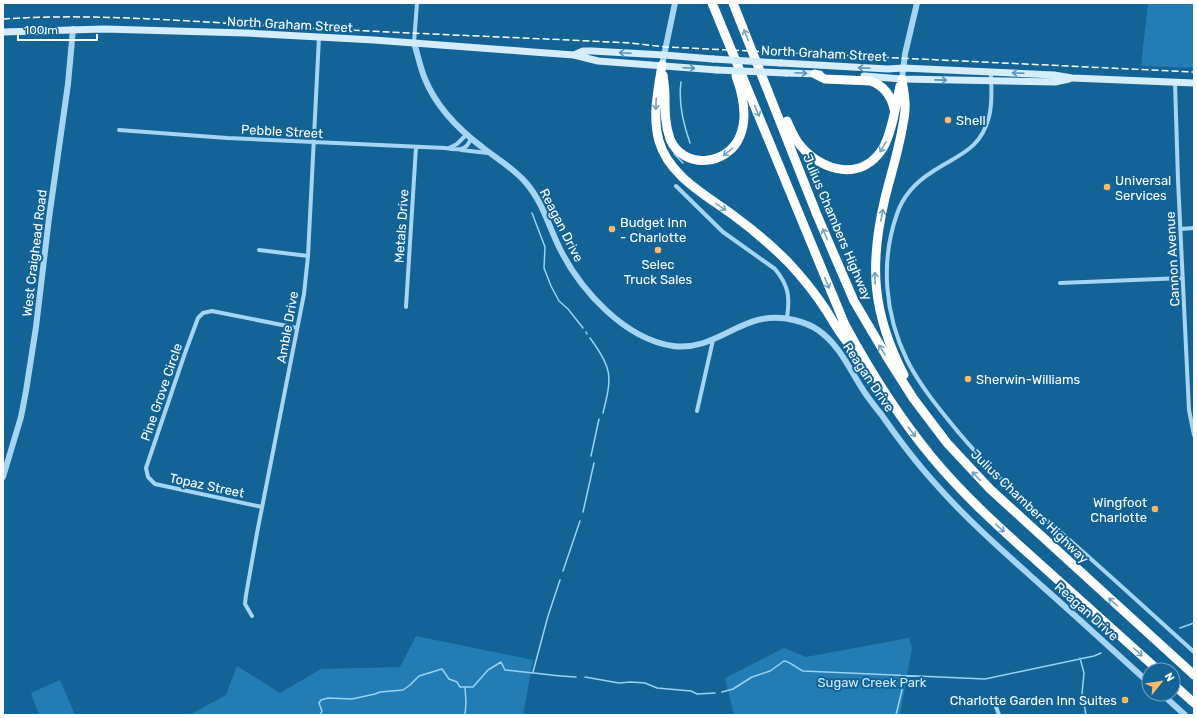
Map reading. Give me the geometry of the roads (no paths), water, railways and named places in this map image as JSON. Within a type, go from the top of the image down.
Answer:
[{"type":"highway","name":"Julius Chambers Highway","points":[[733,3],[766,83],[817,215],[854,301],[886,357],[927,418],[947,443],[990,489],[1194,675]]},
{"type":"highway","points":[[662,66],[666,124],[671,139],[677,149],[692,159],[703,161],[718,158],[728,153],[738,140],[741,133],[744,116],[743,100],[714,7]]},
{"type":"highway","points":[[714,7],[845,325],[889,400],[931,456],[963,492],[999,527],[1149,662]]},
{"type":"highway","points":[[662,66],[657,96],[656,116],[659,142],[668,159],[686,180],[752,230],[774,248],[790,264],[811,289],[847,343],[864,359]]},
{"type":"highway","points":[[815,74],[824,79],[871,81],[878,84],[890,96],[895,111]]},
{"type":"highway","points":[[766,83],[780,107],[794,137],[801,146],[819,162],[835,169],[843,170],[859,168],[870,162],[876,157],[884,146],[895,111],[902,79]]},
{"type":"highway","points":[[902,79],[906,109],[902,134],[884,203],[878,233],[875,283],[882,321],[890,345],[927,418]]},
{"type":"highway","points":[[1181,691],[1194,703]]},
{"type":"main road","name":"North Graham Street","points":[[3,32],[72,29],[245,33],[414,43],[574,55],[598,61],[717,70],[786,72],[902,79],[1055,82],[1072,78]]},
{"type":"main road","name":"North Graham Street","points":[[574,55],[583,51],[781,63],[1054,75],[1072,78],[1194,83]]},
{"type":"street","points":[[414,43],[417,3]]},
{"type":"street","points":[[662,66],[675,3]]},
{"type":"street","points":[[902,79],[917,3]]},
{"type":"street","name":"West Craighead Road","points":[[3,477],[21,417],[36,327],[48,218],[68,84],[72,29]]},
{"type":"street","name":"Amble Drive","points":[[252,616],[245,604],[262,507],[304,294],[308,256],[319,37]]},
{"type":"street","name":"Reagan Drive","points":[[414,43],[431,92],[446,114],[469,137],[508,165],[527,184],[538,200],[559,246],[572,270],[589,292],[608,311],[640,335],[663,344],[686,347],[713,340],[751,321],[769,317],[787,318],[808,324],[818,330],[837,347],[865,394],[896,436],[932,481],[960,511],[1141,676]]},
{"type":"street","points":[[991,72],[992,93],[989,117],[984,130],[976,143],[962,155],[933,171],[914,186],[904,200],[896,216],[889,245],[887,279],[890,308],[897,336],[911,368],[930,397],[993,471],[1018,496],[1083,552],[1194,652]]},
{"type":"street","name":"Cannon Avenue","points":[[1175,82],[1180,229],[1189,410],[1194,435]]},
{"type":"street","name":"Pebble Street","points":[[119,130],[227,138],[445,148],[490,153]]},
{"type":"street","points":[[445,148],[450,148],[469,137],[470,143],[464,148],[454,150]]},
{"type":"street","name":"Metals Drive","points":[[406,307],[416,147]]},
{"type":"street","points":[[676,186],[691,203],[723,232],[775,269],[781,276],[787,287],[789,303],[787,318]]},
{"type":"street","points":[[1180,229],[1194,228]]},
{"type":"street","points":[[259,250],[308,256]]},
{"type":"street","points":[[1060,283],[1183,278]]},
{"type":"street","name":"Pine Grove Circle","points":[[150,479],[146,473],[146,468],[198,318],[203,313],[212,311],[297,328]]},
{"type":"street","points":[[697,411],[713,340]]},
{"type":"street","name":"Topaz Street","points":[[150,479],[156,484],[262,507]]},
{"type":"street","points":[[994,701],[999,715]]},
{"type":"street","points":[[1171,702],[1185,715]]},
{"type":"waterway","points":[[681,82],[680,98],[682,113],[690,143]]},
{"type":"waterway","points":[[674,154],[683,163]]},
{"type":"waterway","points":[[532,213],[545,247],[544,268],[551,286],[559,301],[568,309],[583,328]]},
{"type":"waterway","points":[[590,338],[607,366],[609,382],[603,413]]},
{"type":"waterway","points":[[591,456],[599,419]]},
{"type":"waterway","points":[[583,512],[594,463]]},
{"type":"waterway","points":[[563,571],[580,521]]},
{"type":"waterway","points":[[533,672],[548,616],[560,580]]},
{"type":"waterway","points":[[1180,628],[1194,623]]},
{"type":"waterway","points":[[722,692],[733,689],[752,677],[770,671],[784,661],[803,671],[985,679],[1094,656],[1101,653]]},
{"type":"waterway","points":[[1080,658],[1084,673],[1082,694],[1086,715]]},
{"type":"waterway","points":[[320,715],[322,711],[319,703],[321,700],[328,698],[352,699],[380,692],[403,690],[419,676],[442,669],[449,679],[457,682],[460,687],[473,687],[488,670],[501,662],[505,670],[576,677]]},
{"type":"waterway","points":[[896,715],[902,690],[900,675]]},
{"type":"waterway","points":[[585,677],[619,683],[645,683],[657,688],[691,691],[697,694],[715,693]]},
{"type":"waterway","points":[[465,687],[465,715]]},
{"type":"railway","points":[[3,19],[37,17],[138,18],[363,31],[630,43],[666,47],[1194,72]]},
{"type":"place","name":"Shell","points":[[948,120]]},
{"type":"place","name":"Universal Services","points":[[1107,187]]},
{"type":"place","name":"Budget Inn - Charlotte","points":[[612,229]]},
{"type":"place","name":"Selec Truck Sales","points":[[658,250]]},
{"type":"place","name":"Sherwin-Williams","points":[[968,379]]},
{"type":"place","name":"Wingfoot Charlotte","points":[[1155,509]]},
{"type":"place","name":"Charlotte Garden Inn Suites","points":[[1125,700]]},
{"type":"park label","name":"Sugaw Creek Park","points":[[872,682]]}]
